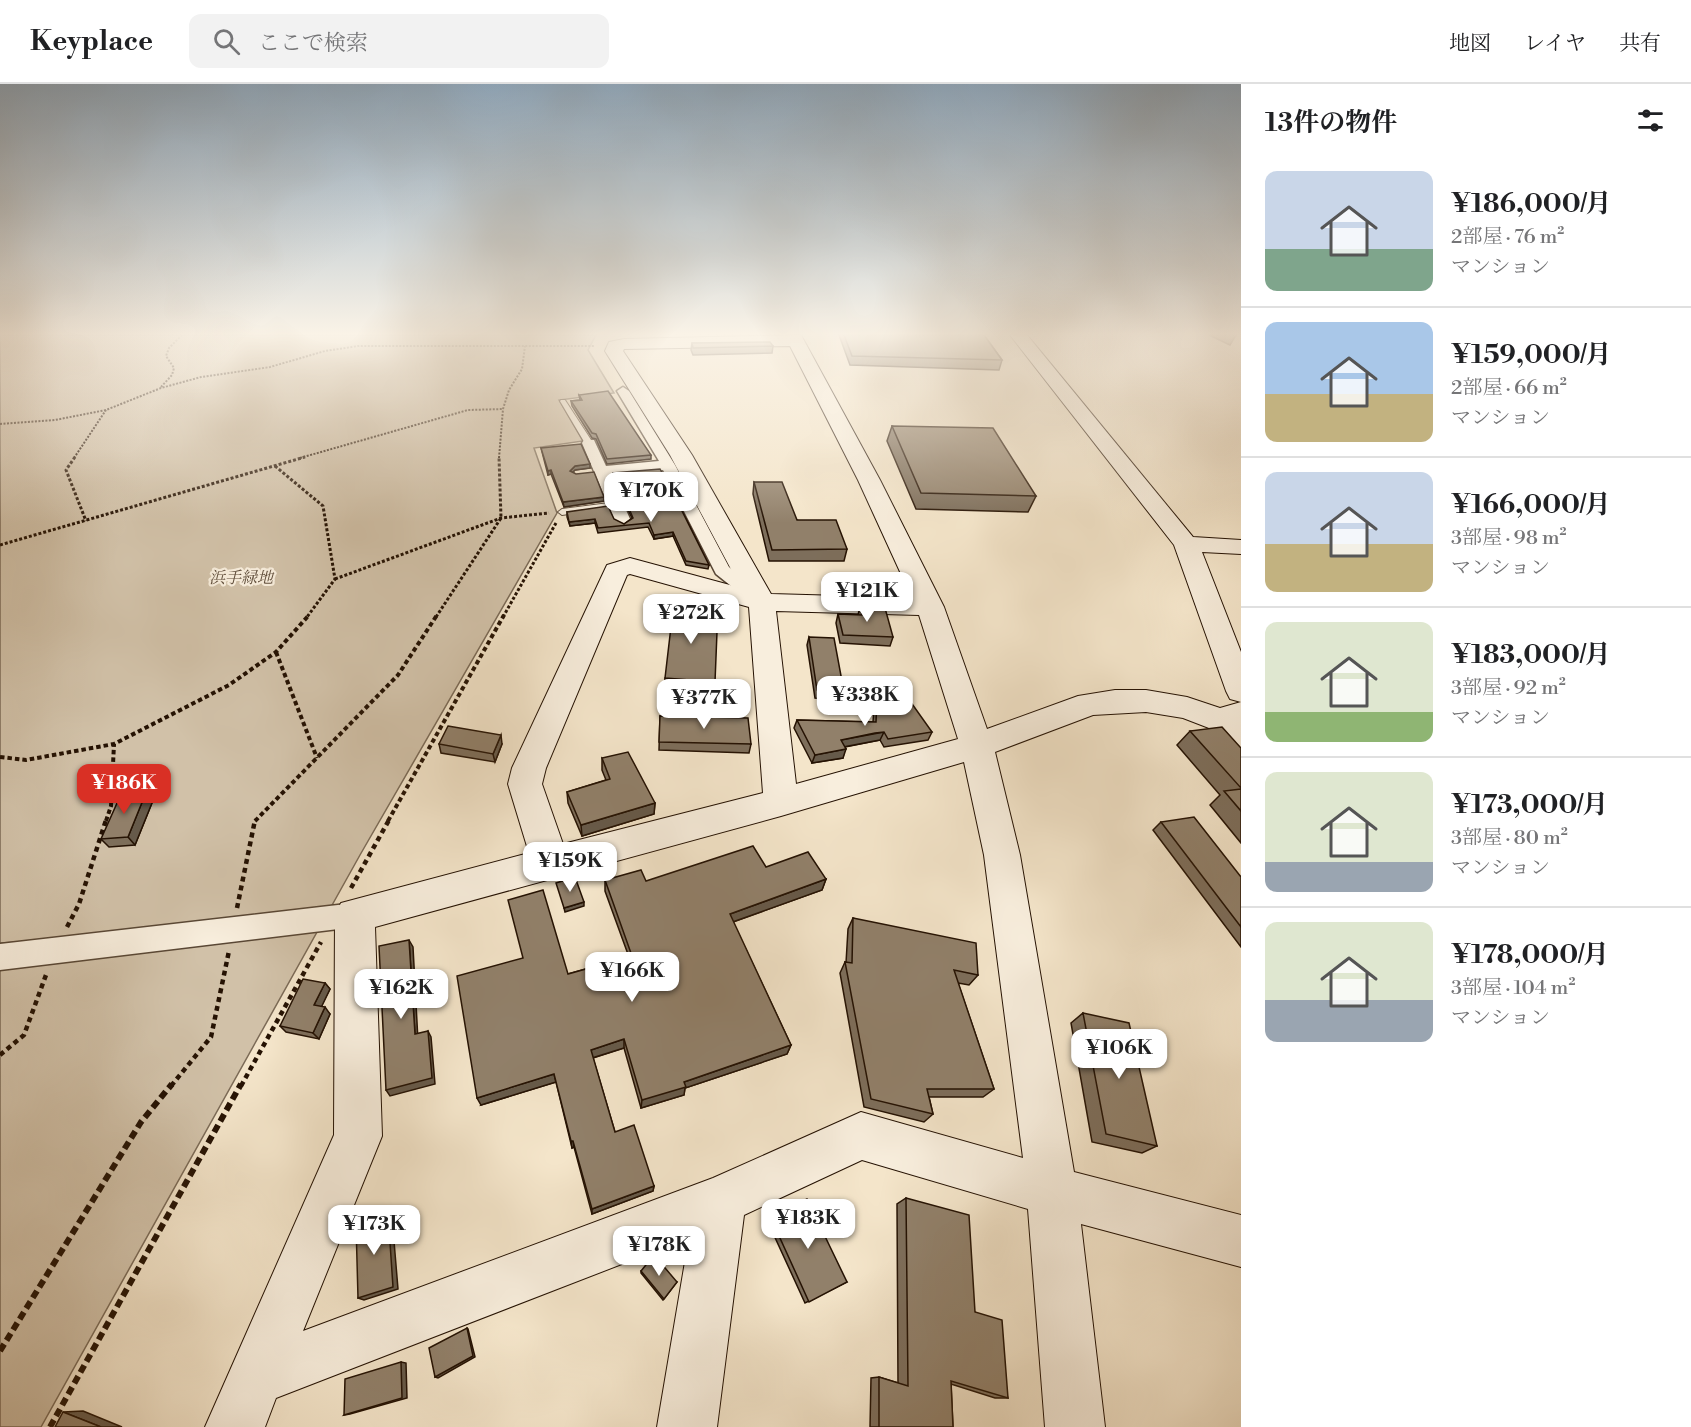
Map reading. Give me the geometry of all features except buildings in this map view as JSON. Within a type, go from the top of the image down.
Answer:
[{"type":"street","points":[[627,398],[668,465],[722,570],[762,602]]},
{"type":"street","points":[[644,398],[681,455],[762,602],[781,802]]},
{"type":"street","points":[[826,398],[869,480],[930,608],[977,746],[1002,855],[1052,1191],[1075,1427]]},
{"type":"street","points":[[1068,398],[1186,544],[1241,692]]},
{"type":"street","points":[[589,443],[597,472],[623,520]]},
{"type":"street","points":[[597,472],[668,465]]},
{"type":"street","points":[[1186,544],[1241,547]]},
{"type":"street","points":[[550,862],[525,783],[616,570],[630,566],[762,602],[930,608]]},
{"type":"street","points":[[0,957],[345,916],[781,802],[977,746],[1089,704],[1146,701],[1230,717],[1241,748]]},
{"type":"street","points":[[235,1427],[358,1136],[345,916]]},
{"type":"street","points":[[256,1377],[721,1200],[861,1136],[1052,1191],[1241,1241]]},
{"type":"street","points":[[687,1427],[721,1200]]},
{"type":"lane","points":[[563,401],[589,443]]},
{"type":"lane","points":[[562,512],[672,497],[686,498]]},
{"type":"path","points":[[0,424],[55,420],[106,410],[136,398]]},
{"type":"path","points":[[0,1351],[141,1122],[211,1037],[255,820],[398,675],[501,518],[499,444],[507,398]]},
{"type":"path","points":[[0,545],[468,410],[503,409]]},
{"type":"path","points":[[86,521],[66,470],[106,410]]},
{"type":"path","points":[[275,466],[323,506],[335,579]]},
{"type":"path","points":[[0,757],[26,760],[114,744],[229,685],[276,652],[308,616],[335,579],[501,518],[562,512]]},
{"type":"path","points":[[50,1427],[345,916],[562,512]]},
{"type":"path","points":[[276,652],[317,758]]},
{"type":"path","points":[[0,1055],[24,1035],[55,951],[79,904],[111,806],[114,744]]},
{"type":"green space","name":"浜手緑地","points":[[0,398],[577,398],[559,400],[583,441],[534,448],[557,513],[360,855],[41,1427],[0,1427],[0,969],[17,967],[19,942],[0,943]]}]
